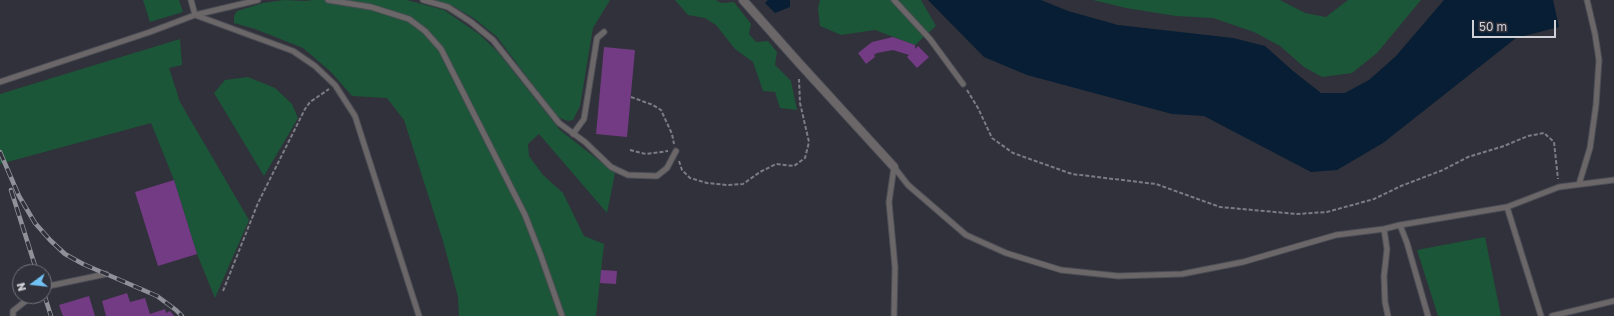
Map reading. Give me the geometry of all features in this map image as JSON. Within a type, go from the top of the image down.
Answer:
[{"type":"street","points":[[743,0],[894,167]]},
{"type":"lane","points":[[191,0],[195,16]]},
{"type":"lane","points":[[0,82],[195,16],[258,0]]},
{"type":"lane","points":[[328,0],[371,7],[409,19],[425,31],[440,49],[525,215],[562,316]]},
{"type":"lane","points":[[423,0],[448,7],[471,22],[493,40],[559,122],[585,142],[611,166],[628,175],[657,176],[667,168],[676,151]]},
{"type":"lane","points":[[894,0],[930,39],[963,84]]},
{"type":"lane","points":[[1579,184],[1590,148],[1596,105],[1599,60],[1595,34],[1586,0]]},
{"type":"lane","points":[[195,16],[293,51],[315,66],[335,85],[355,116],[419,316]]},
{"type":"lane","points":[[573,134],[584,119],[597,38],[604,32]]},
{"type":"lane","points":[[894,167],[908,185],[966,234],[1006,253],[1061,270],[1118,276],[1182,274],[1243,262],[1336,235],[1384,229],[1400,225],[1507,208],[1559,187],[1614,180]]},
{"type":"lane","points":[[894,167],[889,202],[895,267],[894,316]]},
{"type":"lane","points":[[1507,208],[1541,316]]},
{"type":"lane","points":[[1400,225],[1407,243],[1428,316]]},
{"type":"lane","points":[[1384,229],[1387,249],[1384,276],[1385,302],[1388,316]]},
{"type":"lane","points":[[52,284],[106,274]]},
{"type":"lane","points":[[1552,316],[1614,301]]},
{"type":"lane","points":[[13,316],[14,311],[22,304]]},
{"type":"path","points":[[631,97],[653,105],[661,110],[672,134],[682,170],[690,178],[707,183],[727,185],[743,184],[760,172],[776,164],[794,166],[805,158],[809,142],[800,103],[799,63]]},
{"type":"path","points":[[963,84],[978,108],[992,138],[1013,153],[1072,174],[1156,184],[1220,207],[1297,214],[1327,212],[1374,199],[1401,186],[1443,170],[1468,157],[1504,146],[1528,136],[1544,133],[1554,142],[1559,187]]},
{"type":"path","points":[[224,291],[258,203],[305,109],[310,102],[335,85]]},
{"type":"path","points":[[630,150],[646,154],[676,151]]},
{"type":"green space","points":[[143,0],[179,0],[183,12],[150,22]]},
{"type":"green space","points":[[284,0],[407,0],[444,10],[479,34],[497,51],[560,130],[615,173],[607,213],[539,134],[528,144],[529,156],[543,175],[563,193],[584,236],[604,244],[596,316],[459,316],[458,297],[443,241],[404,120],[387,98],[352,96],[331,72],[303,48],[255,29],[234,23],[234,16],[237,11],[263,3]]},
{"type":"green space","points":[[435,0],[610,0],[593,28],[580,106],[573,120],[568,121],[557,117],[497,37],[475,19],[453,6]]},
{"type":"green space","points":[[675,0],[716,0],[721,3],[734,2],[751,24],[749,34],[756,42],[768,41],[777,52],[775,65],[791,81],[797,110],[780,108],[775,92],[763,91],[753,62],[735,49],[716,25],[705,18],[688,15]]},
{"type":"green space","points":[[820,0],[921,0],[936,26],[915,45],[875,30],[841,35],[820,26],[818,8]]},
{"type":"green space","points":[[1093,0],[1280,0],[1305,13],[1326,17],[1348,0],[1421,0],[1377,53],[1352,73],[1322,77],[1304,67],[1280,46],[1254,32],[1213,18],[1176,16],[1126,8]]},
{"type":"green space","points":[[180,39],[182,65],[169,68],[180,102],[249,220],[215,298],[197,254],[174,180],[151,123],[0,164],[0,94]]},
{"type":"green space","points":[[248,77],[275,88],[292,104],[298,118],[264,176],[214,93],[225,80]]},
{"type":"green space","points":[[1485,237],[1501,316],[1438,316],[1417,250]]},
{"type":"water","points":[[768,0],[790,0],[790,7],[775,13],[765,3]]},
{"type":"water","points":[[928,0],[1041,0],[1068,11],[1118,25],[1233,38],[1265,46],[1321,93],[1345,93],[1369,80],[1396,56],[1444,0],[1553,0],[1559,27],[1516,38],[1383,143],[1337,170],[1311,172],[1204,116],[1172,114],[1027,75],[984,57]]},
{"type":"building","points":[[893,37],[915,45],[915,49],[918,46],[929,57],[917,68],[907,57],[909,55],[893,50],[877,53],[874,55],[875,57],[866,64],[858,53],[872,42]]},
{"type":"building","points":[[604,47],[635,50],[627,137],[596,134]]},
{"type":"building","points":[[174,180],[197,254],[158,266],[135,192]]},
{"type":"building","points":[[601,270],[617,271],[616,284],[600,283]]},
{"type":"building","points":[[127,293],[130,302],[145,298],[150,314],[165,309],[166,313],[170,311],[174,316],[106,316],[102,301]]},
{"type":"building","points":[[89,296],[95,316],[63,316],[59,305]]},
{"type":"railway","points":[[0,152],[19,196],[35,223],[65,254],[83,264],[157,296],[182,316]]},
{"type":"railway","points":[[11,190],[34,264]]},
{"type":"railway","points":[[47,304],[51,316]]}]
